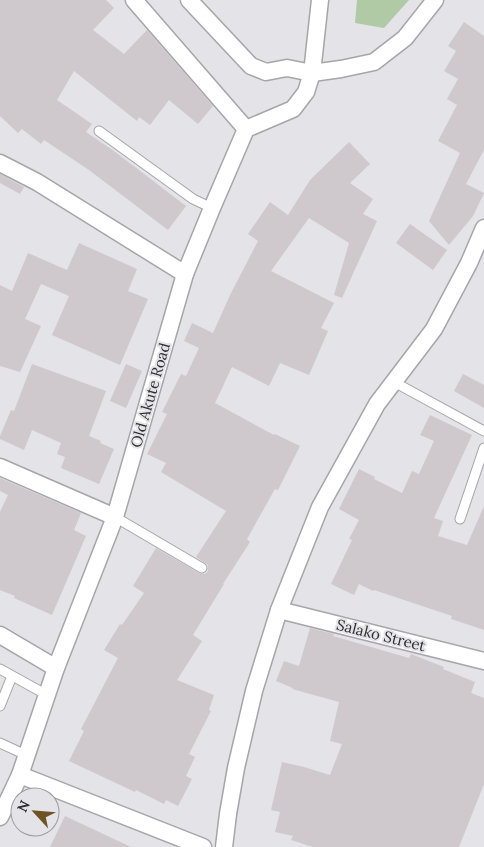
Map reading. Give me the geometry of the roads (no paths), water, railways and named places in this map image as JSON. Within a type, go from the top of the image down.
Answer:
[{"type":"street","points":[[134,0],[246,129],[293,109],[306,92],[312,73],[320,0]]},
{"type":"street","points":[[189,0],[251,66],[266,72],[288,68],[312,73],[374,62],[405,38],[436,0]]},
{"type":"street","name":"Old Akute Road","points":[[0,817],[20,775],[56,668],[115,517],[185,274],[246,129]]},
{"type":"street","points":[[0,163],[37,182],[185,274]]},
{"type":"street","points":[[224,847],[236,768],[254,692],[279,610],[320,508],[377,404],[434,329],[469,263],[484,228]]},
{"type":"street","points":[[0,467],[115,517]]},
{"type":"street","name":"Salako Street","points":[[279,610],[484,661]]},
{"type":"street","points":[[0,635],[56,668]]},
{"type":"street","points":[[20,775],[203,847]]},
{"type":"lane","points":[[99,131],[193,199],[212,208]]},
{"type":"lane","points":[[394,382],[484,431]]},
{"type":"lane","points":[[460,519],[484,448]]},
{"type":"lane","points":[[115,517],[202,568]]},
{"type":"lane","points":[[0,670],[47,695]]},
{"type":"lane","points":[[0,706],[12,676]]},
{"type":"lane","points":[[0,743],[26,755]]}]
